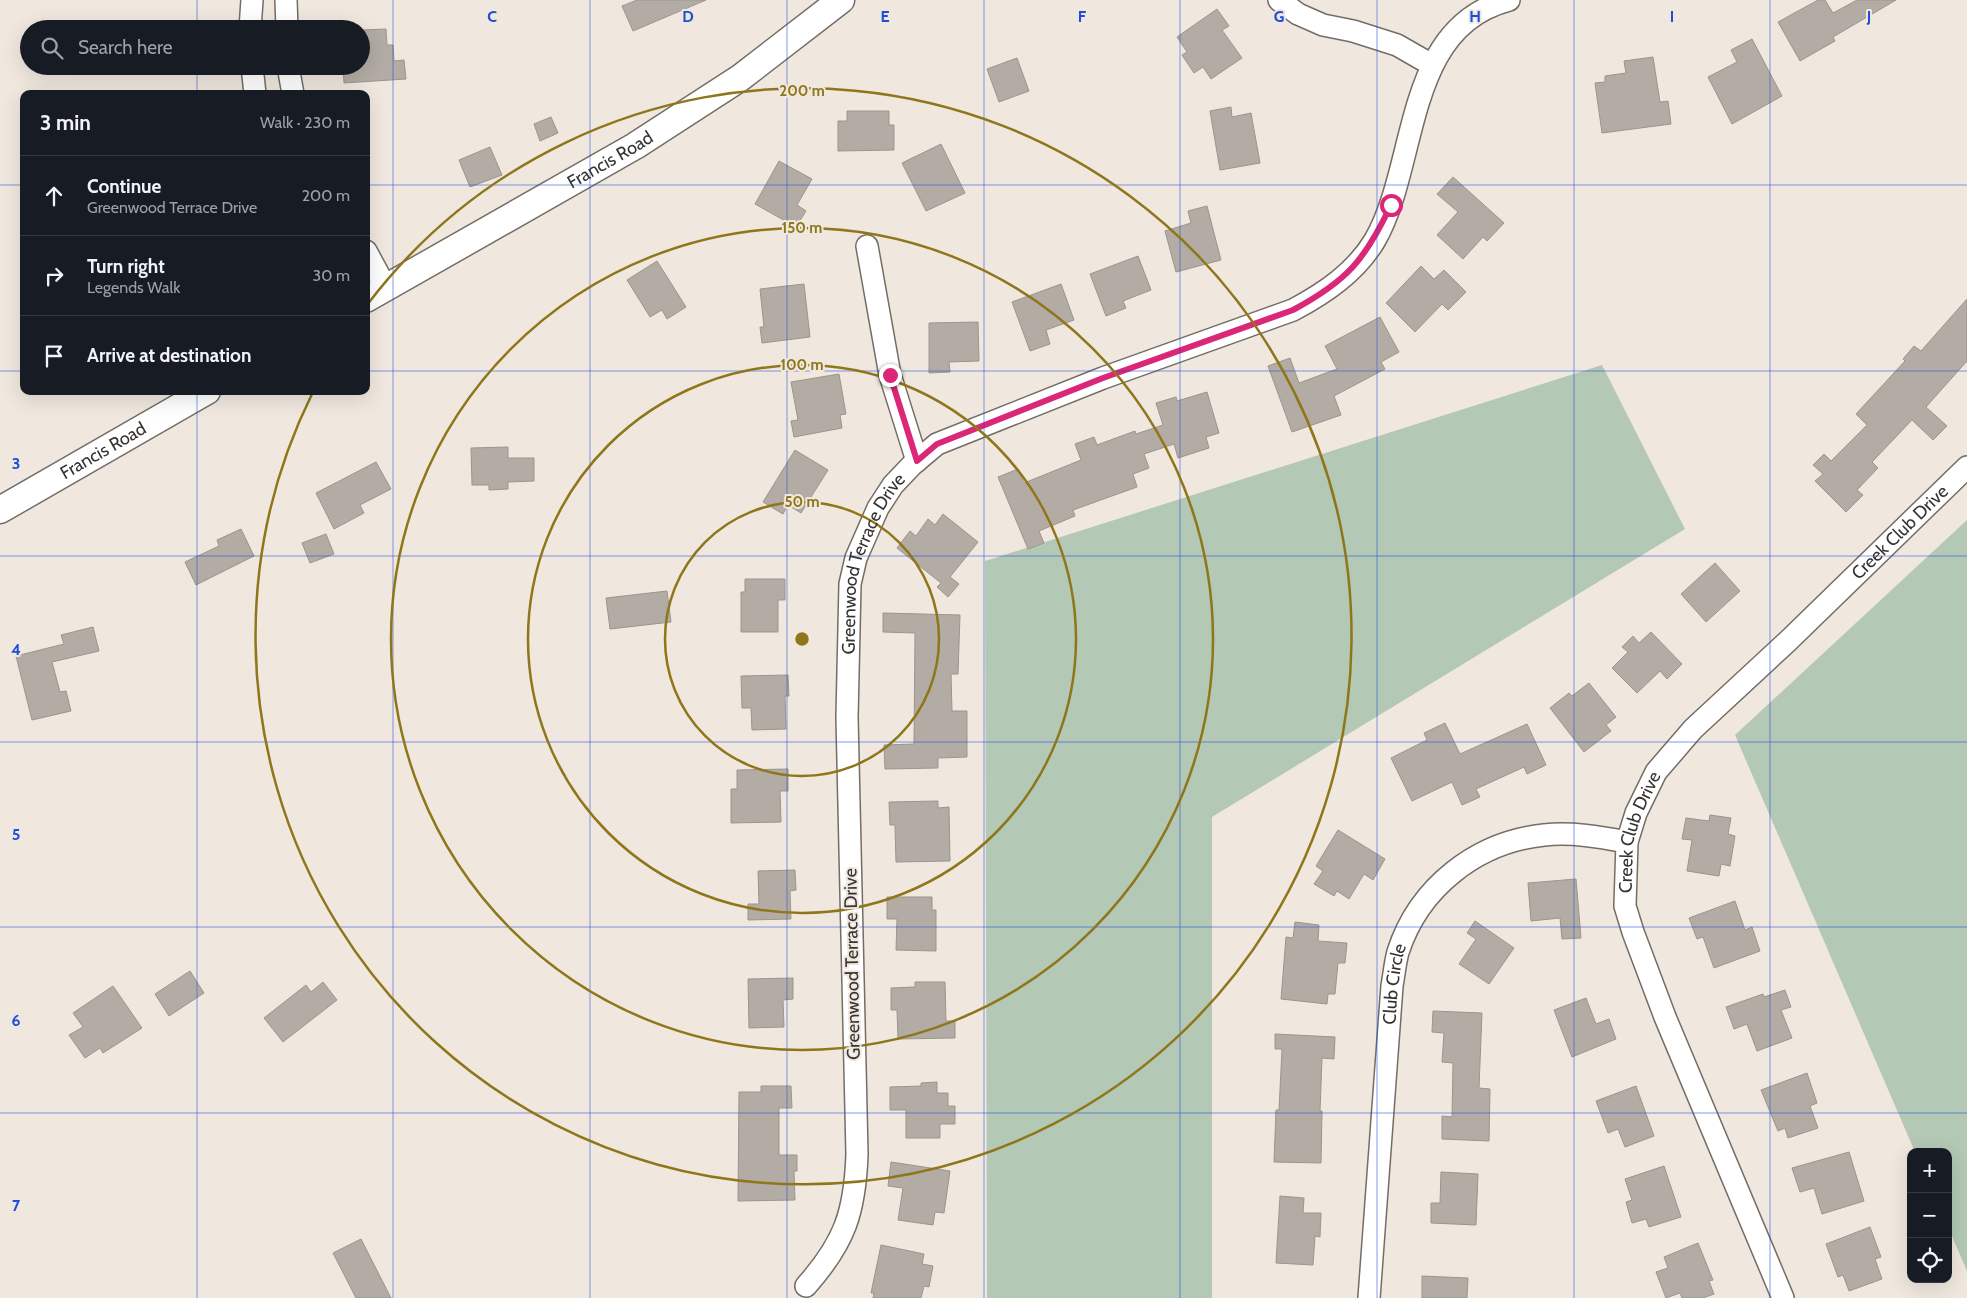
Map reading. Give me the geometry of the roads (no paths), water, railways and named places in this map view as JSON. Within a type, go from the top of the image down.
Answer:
[{"type":"street","points":[[251,20],[252,0]]},
{"type":"street","points":[[286,0],[287,20]]},
{"type":"street","name":"Francis Road","points":[[376,294],[634,146],[740,78],[841,0]]},
{"type":"street","points":[[1279,0],[1298,14],[1324,25],[1353,31],[1398,45],[1432,65]]},
{"type":"street","name":"Greenwood Terrace Drive","points":[[806,1286],[824,1266],[839,1243],[849,1217],[855,1191],[856,1144],[847,716],[850,584],[856,558],[878,508],[893,485],[937,444],[1103,378],[1293,310],[1317,297],[1339,281],[1358,262],[1374,240],[1391,205],[1426,77],[1438,52],[1455,31],[1476,14],[1509,0]]},
{"type":"street","points":[[253,75],[255,90]]},
{"type":"street","points":[[290,75],[292,90]]},
{"type":"street","points":[[867,246],[890,375],[917,461]]},
{"type":"street","points":[[370,268],[376,294]]},
{"type":"street","name":"Francis Road","points":[[0,510],[200,395]]},
{"type":"street","name":"Creek Club Drive","points":[[1783,1298],[1665,1017],[1633,932],[1625,906],[1627,842],[1636,813],[1656,772],[1693,729],[1788,641],[1967,467]]},
{"type":"street","name":"Club Circle","points":[[1369,1298],[1392,986],[1398,952],[1424,902],[1442,881],[1463,864],[1503,844],[1518,839],[1545,835],[1573,834],[1627,842]]}]
